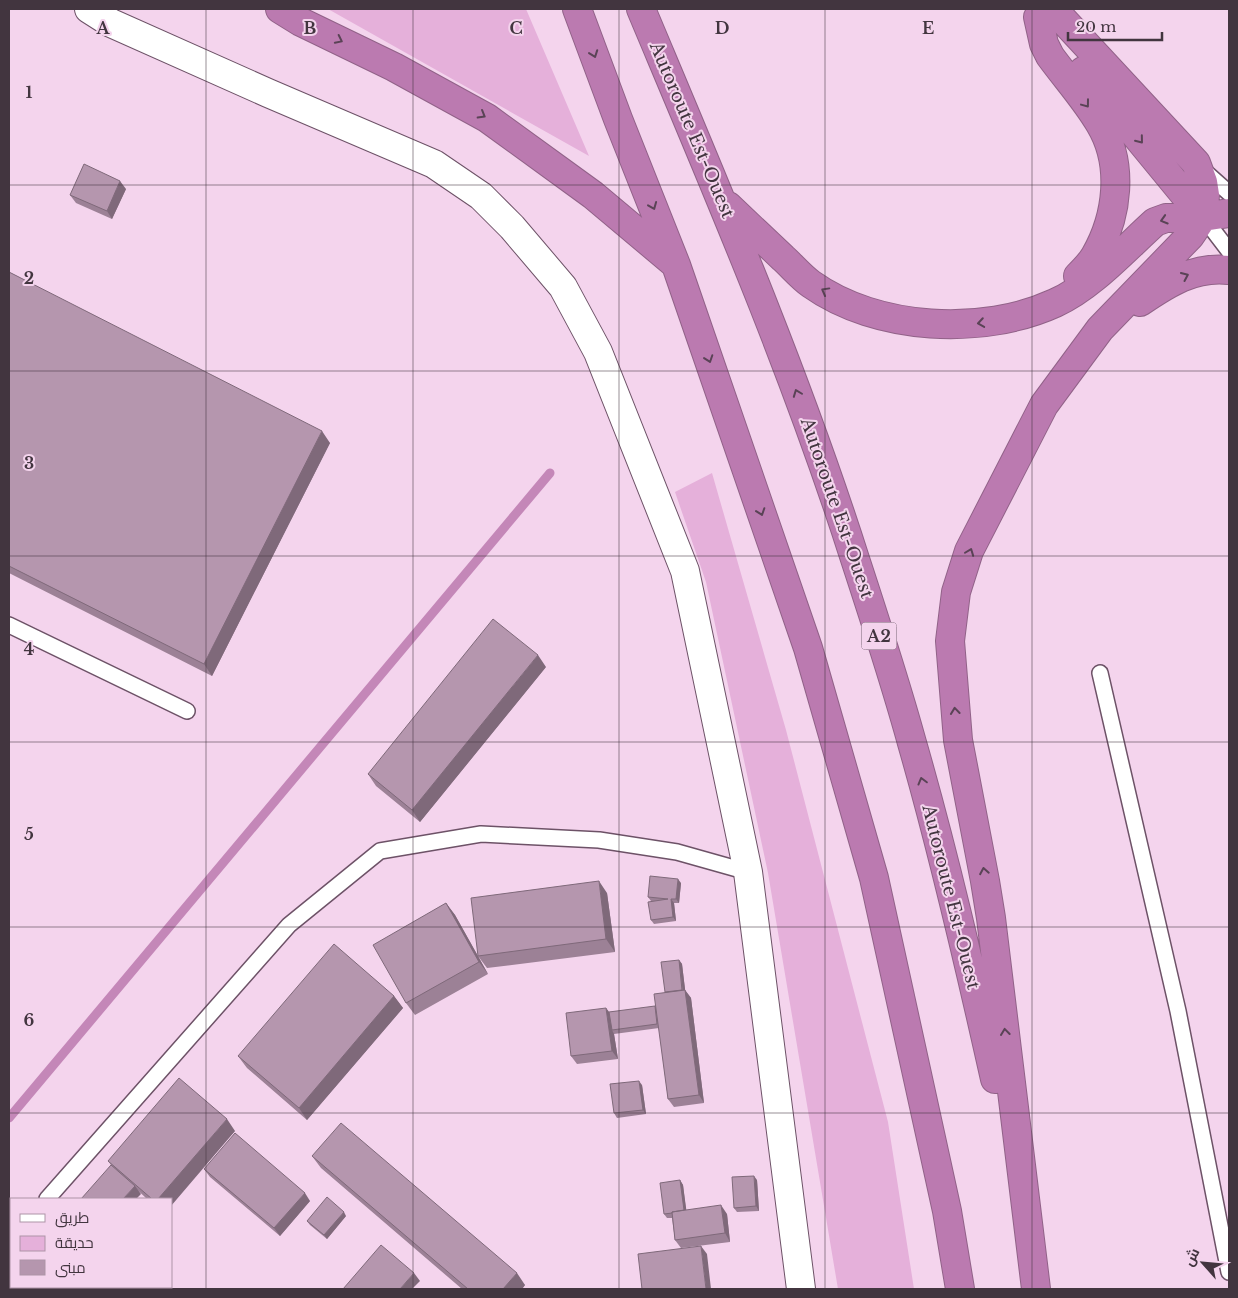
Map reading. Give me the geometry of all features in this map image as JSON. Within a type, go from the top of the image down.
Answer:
[{"type":"highway","points":[[280,9],[301,22],[394,67],[487,118],[593,195],[676,265]]},
{"type":"highway","points":[[577,9],[676,265],[808,648],[874,878],[947,1211],[960,1289]]},
{"type":"highway","name":"Autoroute Est-Ouest","points":[[640,9],[722,200],[804,412],[855,556],[912,743],[960,924],[996,1084],[1036,1289]]},
{"type":"highway","points":[[1018,316],[1076,279],[1094,258],[1107,233],[1114,206],[1116,178],[1111,150],[1100,124],[1050,56],[1044,44],[1041,11]]},
{"type":"highway","points":[[1036,1289],[987,890],[958,740],[950,641],[956,592],[969,551],[1044,405],[1100,329],[1190,236],[1203,216],[1205,195],[1203,182],[1196,163],[1041,11]]},
{"type":"highway","points":[[1041,11],[1203,216]]},
{"type":"highway","points":[[722,200],[811,284],[849,305],[891,317],[933,325],[976,324],[1018,316],[1055,303],[1090,281],[1156,222],[1166,218],[1203,216],[1229,212]]},
{"type":"highway","points":[[1100,329],[1158,289],[1185,276],[1200,270],[1217,268],[1229,270]]},
{"type":"main road","points":[[90,9],[112,23],[268,93],[434,164],[480,196],[512,227],[563,287],[598,352],[685,571],[748,872],[801,1289]]},
{"type":"lane","points":[[1196,163],[1229,193]]},
{"type":"lane","points":[[1203,216],[1229,250]]},
{"type":"lane","points":[[9,625],[187,711]]},
{"type":"lane","points":[[1100,673],[1178,1011],[1229,1272]]},
{"type":"lane","points":[[48,1198],[290,925],[380,851],[481,834],[599,840],[677,852],[748,872]]},
{"type":"green space","points":[[328,9],[526,9],[589,156]]},
{"type":"green space","points":[[712,473],[786,730],[888,1122],[914,1289],[838,1289],[768,873],[706,582],[675,492]]},
{"type":"building","points":[[84,164],[120,181],[107,211],[70,195]]},
{"type":"building","points":[[9,272],[322,431],[204,664],[9,566]]},
{"type":"building","points":[[493,619],[538,655],[412,810],[368,774]]},
{"type":"building","points":[[650,876],[678,879],[676,899],[671,899],[673,917],[651,920],[648,902],[668,899],[648,897]]},
{"type":"building","points":[[599,881],[606,939],[478,956],[471,898]]},
{"type":"building","points":[[446,903],[479,962],[406,1003],[373,945]]},
{"type":"building","points":[[334,944],[394,996],[299,1108],[238,1056]]},
{"type":"building","points":[[679,960],[682,990],[665,992],[661,962]]},
{"type":"building","points":[[685,990],[699,1095],[668,1099],[654,994]]},
{"type":"building","points":[[655,1006],[657,1024],[612,1030],[609,1012]]},
{"type":"building","points":[[606,1008],[612,1051],[571,1056],[566,1013]]},
{"type":"building","points":[[179,1078],[227,1119],[159,1198],[151,1198],[108,1161]]},
{"type":"building","points":[[639,1081],[643,1110],[614,1113],[610,1084]]},
{"type":"building","points":[[341,1123],[517,1273],[503,1289],[468,1289],[312,1156]]},
{"type":"building","points":[[235,1133],[305,1193],[274,1228],[204,1169]]},
{"type":"building","points":[[111,1165],[135,1186],[124,1198],[82,1198]]},
{"type":"building","points":[[754,1176],[756,1206],[734,1208],[732,1177]]},
{"type":"building","points":[[680,1180],[684,1210],[664,1214],[660,1183]]},
{"type":"building","points":[[327,1197],[344,1212],[324,1235],[307,1221]]},
{"type":"building","points":[[721,1205],[725,1233],[675,1240],[672,1212]]},
{"type":"building","points":[[381,1245],[414,1273],[400,1289],[343,1289]]},
{"type":"building","points":[[701,1246],[706,1289],[642,1289],[638,1254]]},
{"type":"waterway","points":[[9,1118],[550,473]]}]
